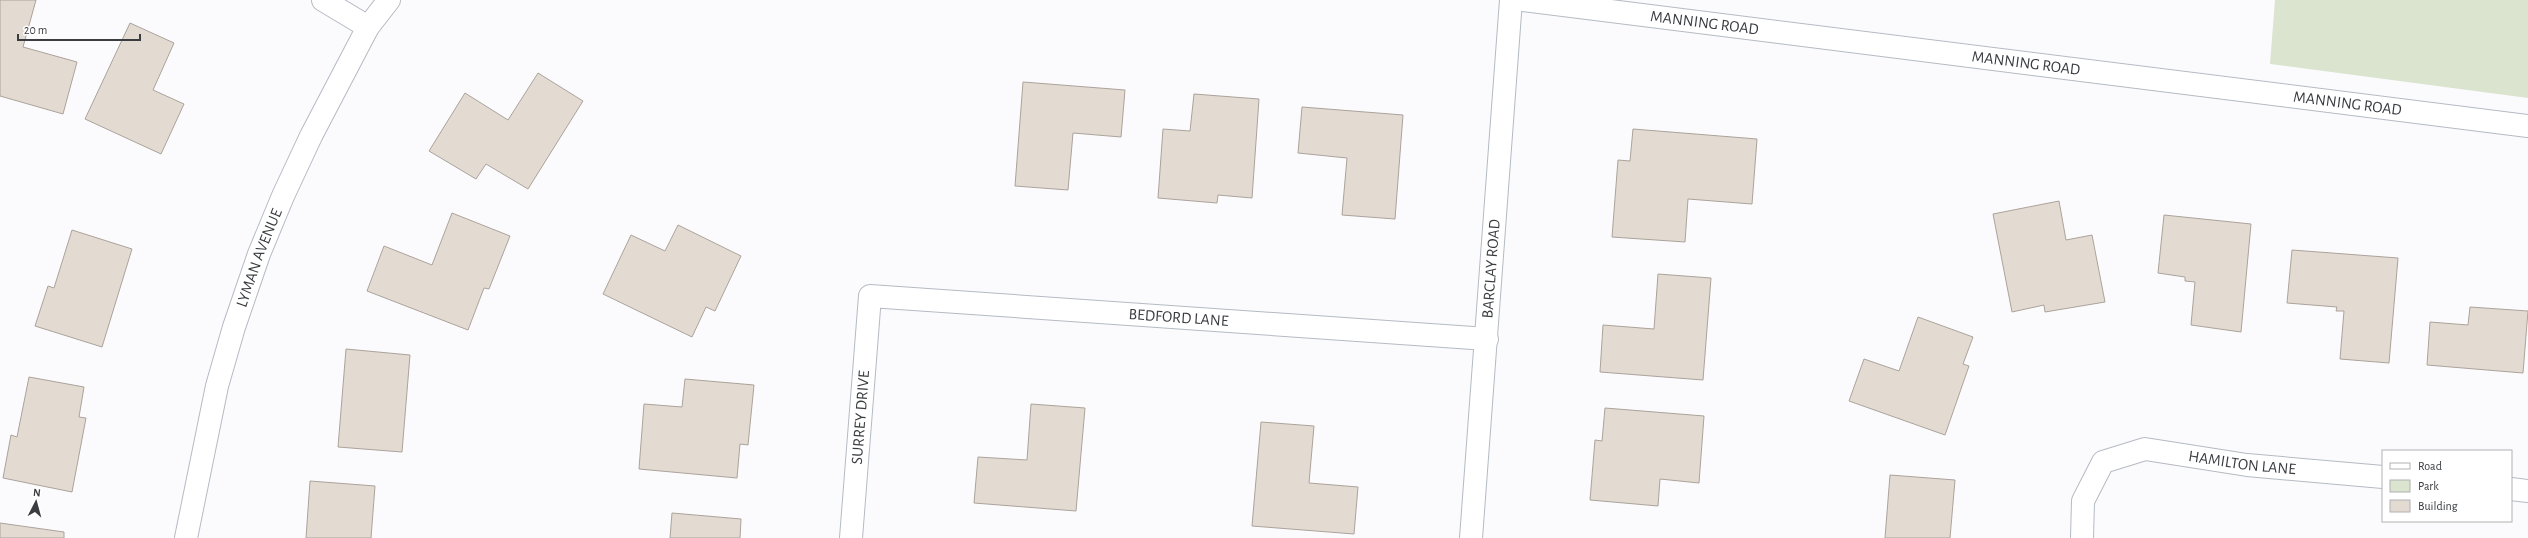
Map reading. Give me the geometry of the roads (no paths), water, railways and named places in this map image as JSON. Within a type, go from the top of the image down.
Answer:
[{"type":"street","points":[[323,0],[368,27]]},
{"type":"street","name":"LYMAN AVENUE","points":[[186,538],[217,386],[234,326],[259,254],[289,183],[368,27],[389,0]]},
{"type":"street","name":"BARCLAY ROAD","points":[[1471,538],[1512,0]]},
{"type":"street","name":"MANNING ROAD","points":[[1523,0],[2528,126]]},
{"type":"street","name":"BEDFORD LANE","points":[[870,296],[1486,339]]},
{"type":"street","name":"SURREY DRIVE","points":[[851,538],[870,296]]},
{"type":"street","name":"HAMILTON LANE","points":[[2082,538],[2083,501],[2103,462],[2146,449],[2247,464],[2382,477]]},
{"type":"street","points":[[2512,489],[2528,491]]}]
